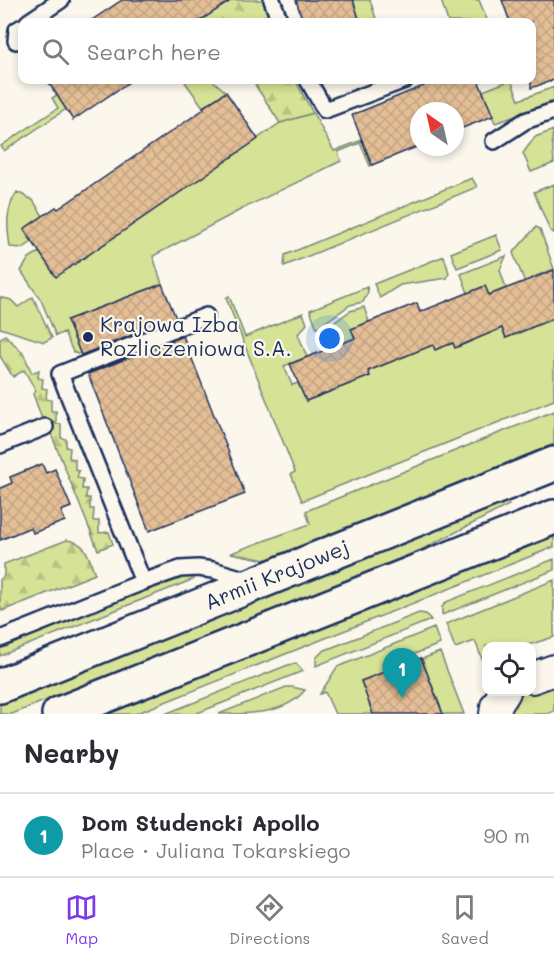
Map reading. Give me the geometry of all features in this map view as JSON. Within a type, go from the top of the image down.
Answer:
[{"type":"main road","name":"Armii Krajowej","points":[[0,686],[554,464]]},
{"type":"main road","points":[[59,714],[554,517]]},
{"type":"street","points":[[536,676],[554,670]]},
{"type":"street","points":[[495,714],[496,705],[502,696]]},
{"type":"lane","points":[[34,18],[61,0]]},
{"type":"lane","points":[[272,0],[279,18]]},
{"type":"lane","points":[[310,84],[325,110],[394,84]]},
{"type":"lane","points":[[494,141],[525,121],[554,111]]},
{"type":"lane","points":[[143,582],[60,374],[206,316]]},
{"type":"lane","points":[[0,445],[45,427]]},
{"type":"lane","points":[[0,639],[180,569],[213,570],[257,583]]},
{"type":"green space","points":[[188,0],[263,0],[269,18],[186,18],[181,11]]},
{"type":"green space","points":[[353,0],[370,0],[376,18],[359,18]]},
{"type":"green space","points":[[441,0],[479,0],[486,18],[447,18]]},
{"type":"green space","points":[[186,84],[217,84],[226,92],[203,107]]},
{"type":"green space","points":[[255,84],[297,84],[313,113],[280,123]]},
{"type":"green space","points":[[501,84],[513,84],[519,100],[554,87],[554,103],[495,123],[483,91]]},
{"type":"green space","points":[[57,95],[66,109],[4,151],[1,146],[58,108],[52,98]]},
{"type":"green space","points":[[313,113],[334,151],[362,140],[372,165],[370,166],[360,143],[338,152],[341,161],[153,256],[162,284],[67,320],[79,350],[94,344],[95,348],[77,354],[73,352],[64,332],[56,336],[41,300],[21,271],[29,258],[39,252],[56,276],[280,123]]},
{"type":"green space","points":[[554,130],[552,137],[554,163],[531,172],[523,153],[535,137]]},
{"type":"green space","points":[[472,178],[477,187],[284,266],[285,255]]},
{"type":"green space","points":[[554,184],[554,233],[550,231],[534,192]]},
{"type":"green space","points":[[17,192],[33,200],[43,216],[28,226],[26,233],[32,242],[23,248],[10,247],[8,232],[10,205]]},
{"type":"green space","points":[[536,227],[540,229],[554,269],[536,276],[538,281],[526,285],[513,253]]},
{"type":"green space","points":[[496,235],[502,250],[457,268],[451,253]]},
{"type":"green space","points":[[444,256],[449,273],[447,278],[400,285],[380,298],[374,284]]},
{"type":"green space","points":[[506,256],[500,270],[506,288],[489,295],[485,286],[468,293],[461,274]]},
{"type":"green space","points":[[367,287],[368,292],[363,302],[350,305],[317,328],[310,310]]},
{"type":"green space","points":[[229,296],[245,337],[303,313],[307,324],[298,334],[307,357],[284,366],[292,385],[298,383],[306,401],[370,376],[368,371],[415,352],[432,340],[453,343],[455,347],[502,328],[506,338],[553,319],[554,313],[554,400],[302,501],[291,474],[295,472],[226,298]]},
{"type":"green space","points":[[0,297],[11,300],[18,307],[33,297],[52,338],[44,342],[0,328]]},
{"type":"green space","points":[[364,307],[369,322],[352,329],[355,338],[326,350],[320,333],[350,311]]},
{"type":"green space","points":[[5,335],[23,353],[32,373],[39,370],[38,378],[43,379],[42,388],[47,389],[46,399],[51,400],[51,411],[56,411],[56,424],[61,424],[61,438],[66,439],[66,447],[70,448],[69,458],[75,459],[75,470],[79,471],[77,478],[83,479],[82,489],[87,489],[86,498],[90,498],[90,509],[94,509],[93,521],[99,521],[99,533],[109,532],[113,544],[98,550],[45,419],[42,419],[33,394],[36,391],[24,370],[13,377],[0,356],[0,339]]},
{"type":"green space","points":[[554,411],[554,444],[265,560],[231,553],[310,524],[306,511]]},
{"type":"green space","points":[[507,501],[509,505],[421,550],[12,714],[0,714],[0,703]]},
{"type":"green space","points":[[554,536],[554,547],[135,714],[108,714]]},
{"type":"green space","points":[[67,540],[74,541],[83,547],[95,574],[2,611],[0,580],[4,576],[4,564]]},
{"type":"green space","points":[[554,559],[554,570],[442,615],[442,607],[446,602]]},
{"type":"green space","points":[[193,575],[194,579],[0,656],[0,648],[172,579]]},
{"type":"green space","points":[[554,580],[554,637],[536,643],[482,642],[482,659],[475,641],[455,648],[446,624]]},
{"type":"green space","points":[[419,613],[426,614],[431,620],[316,666],[316,658],[323,651]]},
{"type":"green space","points":[[434,628],[440,644],[386,665],[387,671],[361,681],[373,714],[335,714],[325,692],[320,694],[337,667]]},
{"type":"green space","points":[[440,652],[464,714],[443,714],[422,659]]},
{"type":"green space","points":[[296,663],[303,671],[195,714],[165,714],[288,665]]},
{"type":"green space","points":[[554,685],[554,711],[547,714],[506,714],[517,696],[536,696],[536,689]]},
{"type":"green space","points":[[286,687],[305,690],[288,704],[278,708],[255,713],[219,714]]},
{"type":"building","points":[[122,0],[232,0],[204,18],[95,18]]},
{"type":"building","points":[[296,0],[353,0],[359,18],[302,18]]},
{"type":"building","points":[[502,0],[554,0],[554,80],[531,88],[531,84],[536,84],[536,18],[509,18]]},
{"type":"building","points":[[50,84],[126,84],[73,120]]},
{"type":"building","points":[[428,84],[480,84],[493,116],[464,127],[464,102],[410,102],[410,150],[372,165],[352,115]]},
{"type":"building","points":[[226,92],[258,139],[56,277],[24,229],[56,207],[58,209]]},
{"type":"building","points":[[554,270],[554,318],[506,338],[502,328],[455,348],[453,343],[435,350],[433,345],[368,371],[370,376],[306,401],[290,364],[355,338],[351,329],[417,303],[420,312],[485,286],[489,295]]},
{"type":"building","points":[[162,284],[176,318],[81,355],[67,320]]},
{"type":"building","points":[[183,336],[245,494],[149,531],[88,374]]},
{"type":"building","points":[[42,464],[46,473],[55,469],[71,507],[61,511],[65,521],[33,533],[31,527],[0,540],[0,488],[12,483],[10,477]]},
{"type":"building","points":[[421,658],[443,714],[373,714],[361,681]]},
{"type":"place","name":"Krajowa Izba Rozliczeniowa S.A.","points":[[88,337]]},
{"type":"place","name":"Dom Studencki Apollo","points":[[402,698]]}]
